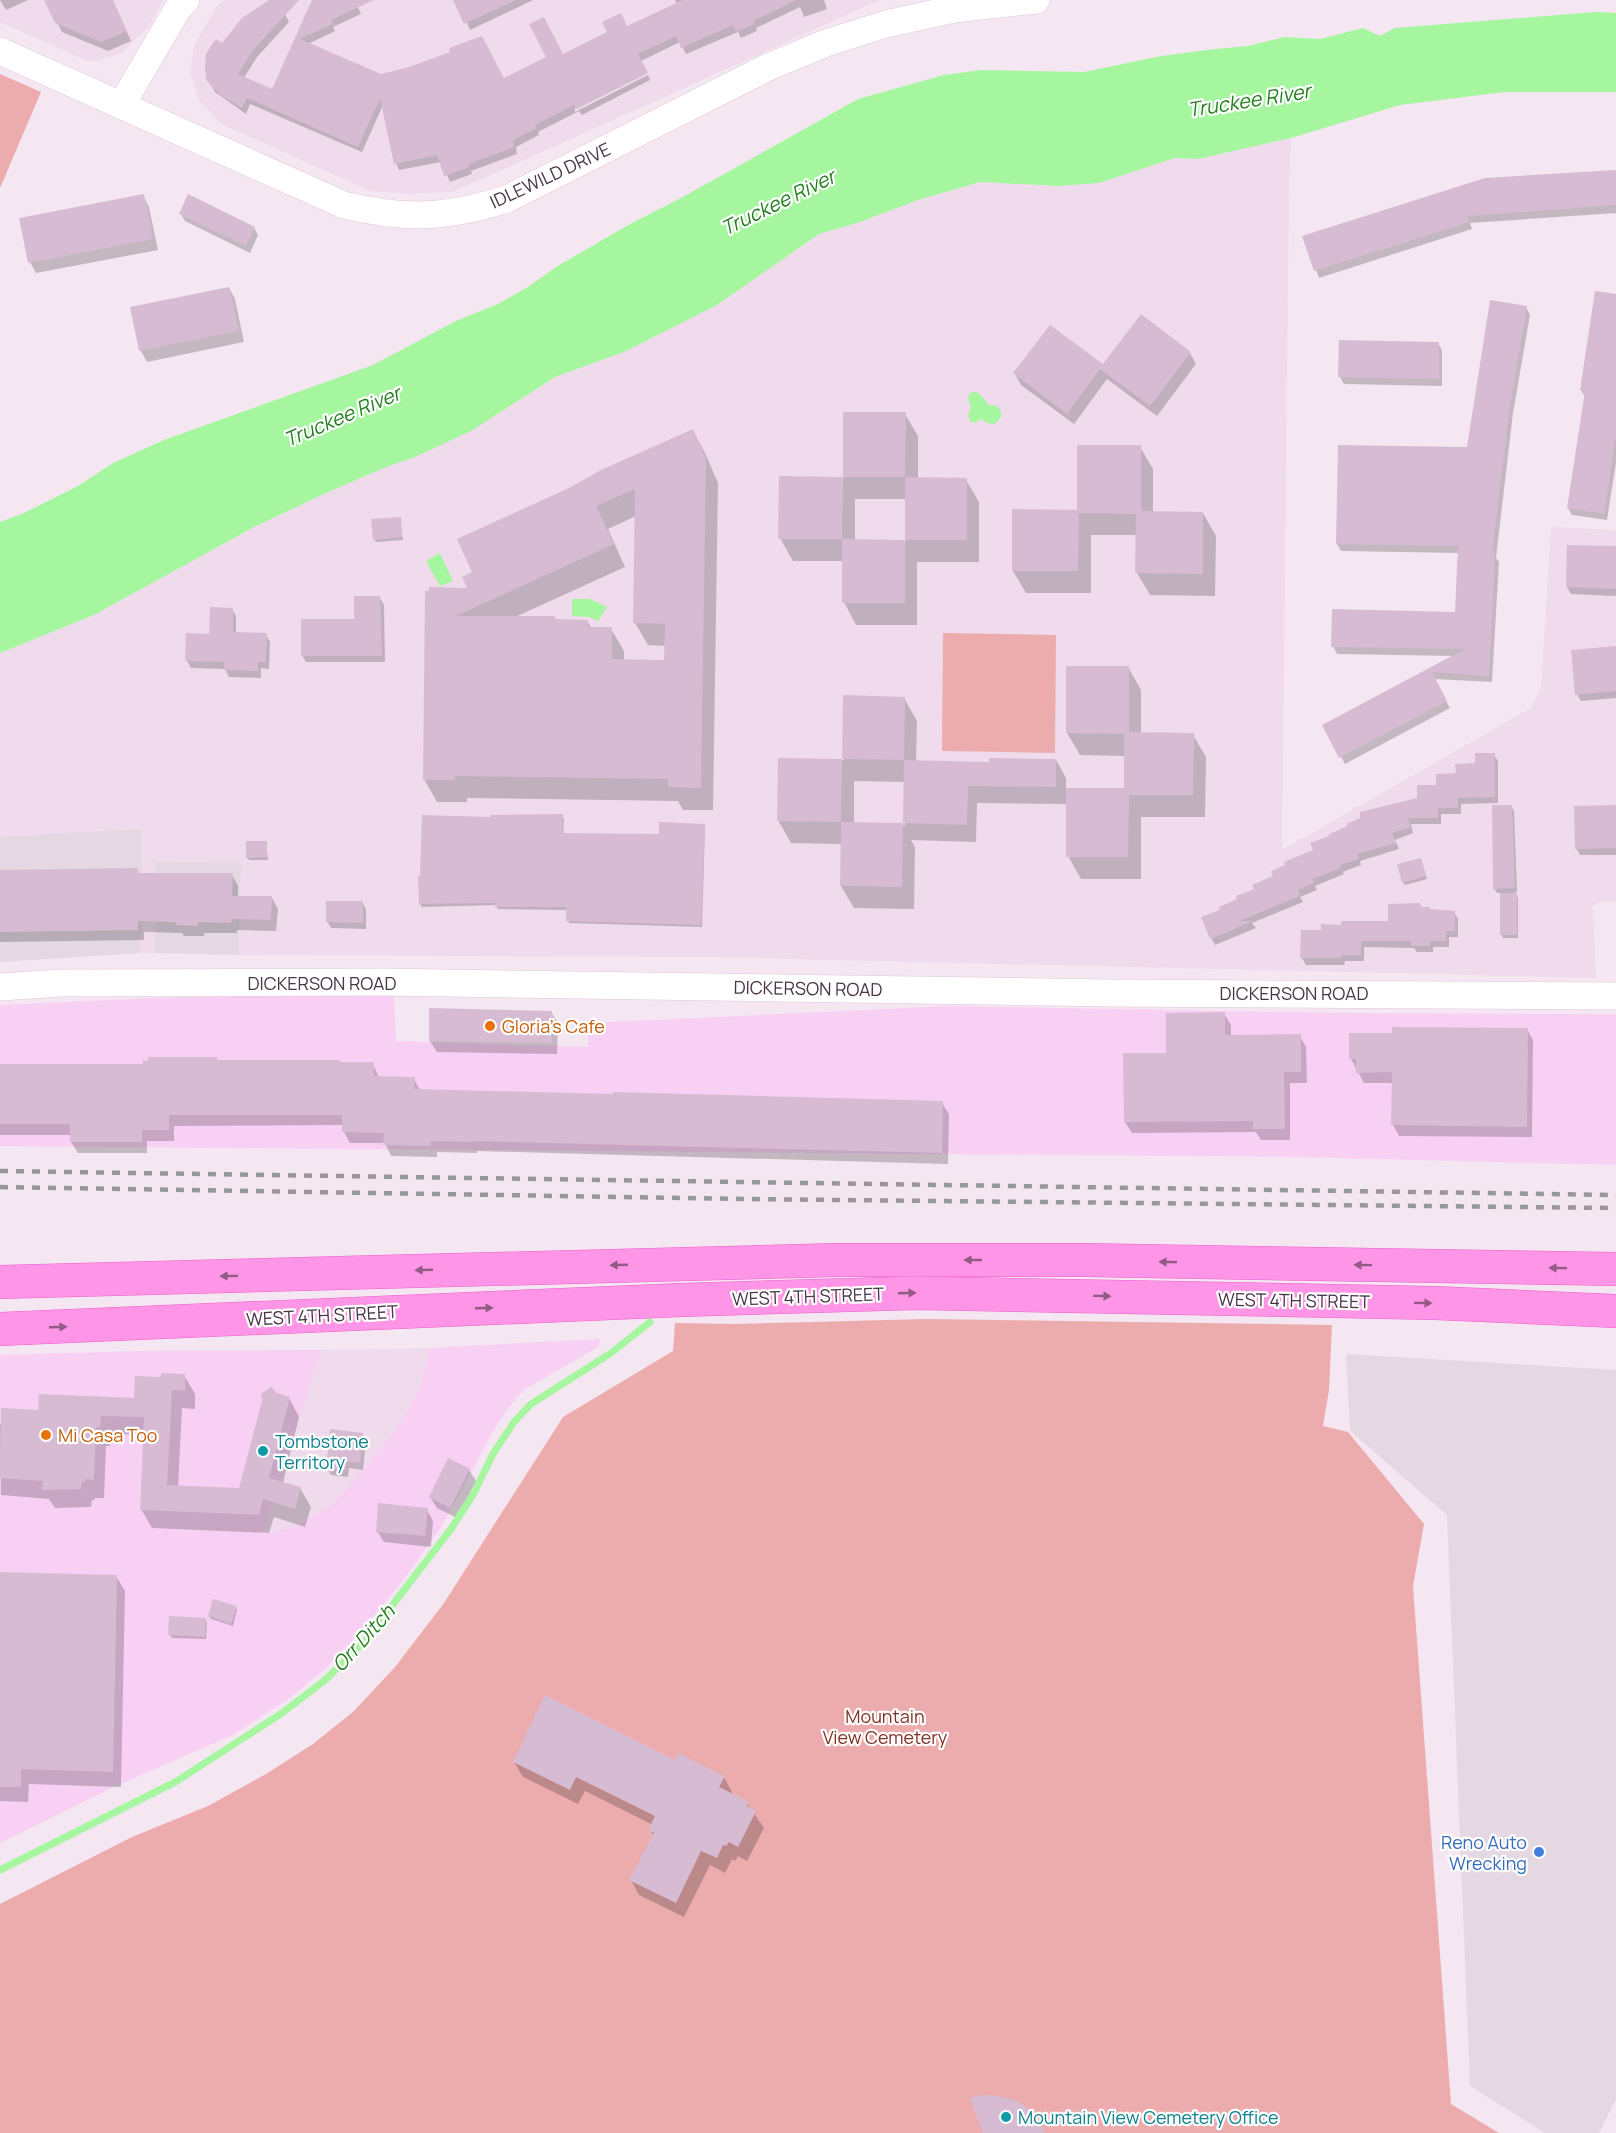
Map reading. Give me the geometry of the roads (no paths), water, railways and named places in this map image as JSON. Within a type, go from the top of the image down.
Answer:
[{"type":"main road","name":"WEST 4TH STREET","points":[[0,1282],[837,1260],[1083,1260],[1616,1269]]},
{"type":"main road","name":"WEST 4TH STREET","points":[[0,1329],[657,1301],[917,1293],[1402,1303],[1616,1311]]},
{"type":"street","points":[[122,104],[177,10],[186,0]]},
{"type":"street","name":"IDLEWILD DRIVE","points":[[0,51],[344,205],[377,213],[407,216],[439,215],[474,209],[507,199],[766,68],[826,44],[886,24],[954,9],[1036,0]]},
{"type":"street","name":"DICKERSON ROAD","points":[[0,987],[62,983],[381,982],[1111,993],[1616,996]]},
{"type":"water","name":"Truckee River","points":[[1596,12],[1616,13],[1616,92],[1504,92],[1400,105],[1291,138],[1198,159],[1175,158],[1099,183],[1058,186],[980,182],[918,200],[860,222],[819,234],[717,305],[624,352],[555,377],[471,431],[415,457],[326,493],[254,527],[94,615],[0,653],[0,522],[24,513],[78,486],[113,463],[164,440],[373,365],[456,321],[498,304],[630,224],[683,197],[858,99],[944,75],[982,70],[1084,72],[1161,56],[1248,46],[1284,37],[1320,39],[1363,28],[1380,36],[1395,28]]},
{"type":"water","points":[[972,392],[982,396],[989,405],[997,406],[1001,411],[1001,416],[997,422],[987,423],[981,419],[975,423],[970,421],[968,415],[971,409],[968,397]]},
{"type":"water","points":[[440,553],[453,581],[440,586],[426,561]]},
{"type":"water","points":[[572,599],[590,599],[607,607],[598,621],[589,617],[572,616]]},
{"type":"waterway","name":"Orr Ditch","points":[[0,1870],[177,1781],[282,1713],[324,1681],[364,1642],[451,1529],[473,1495],[493,1454],[514,1422],[531,1404],[611,1353],[650,1322]]},
{"type":"railway","points":[[0,1171],[1616,1195]]},
{"type":"railway","points":[[0,1187],[746,1199],[1616,1208]]},
{"type":"place","name":"Gloria's Cafe","points":[[490,1026]]},
{"type":"place","name":"Mi Casa Too","points":[[46,1435]]},
{"type":"place","name":"Tombstone Territory","points":[[263,1451]]},
{"type":"place","name":"Reno Auto Wrecking","points":[[1539,1852]]},
{"type":"place","name":"Mountain View Cemetery Office","points":[[1006,2117]]},
{"type":"park label","name":"Mountain View Cemetery","points":[[885,1726]]}]
